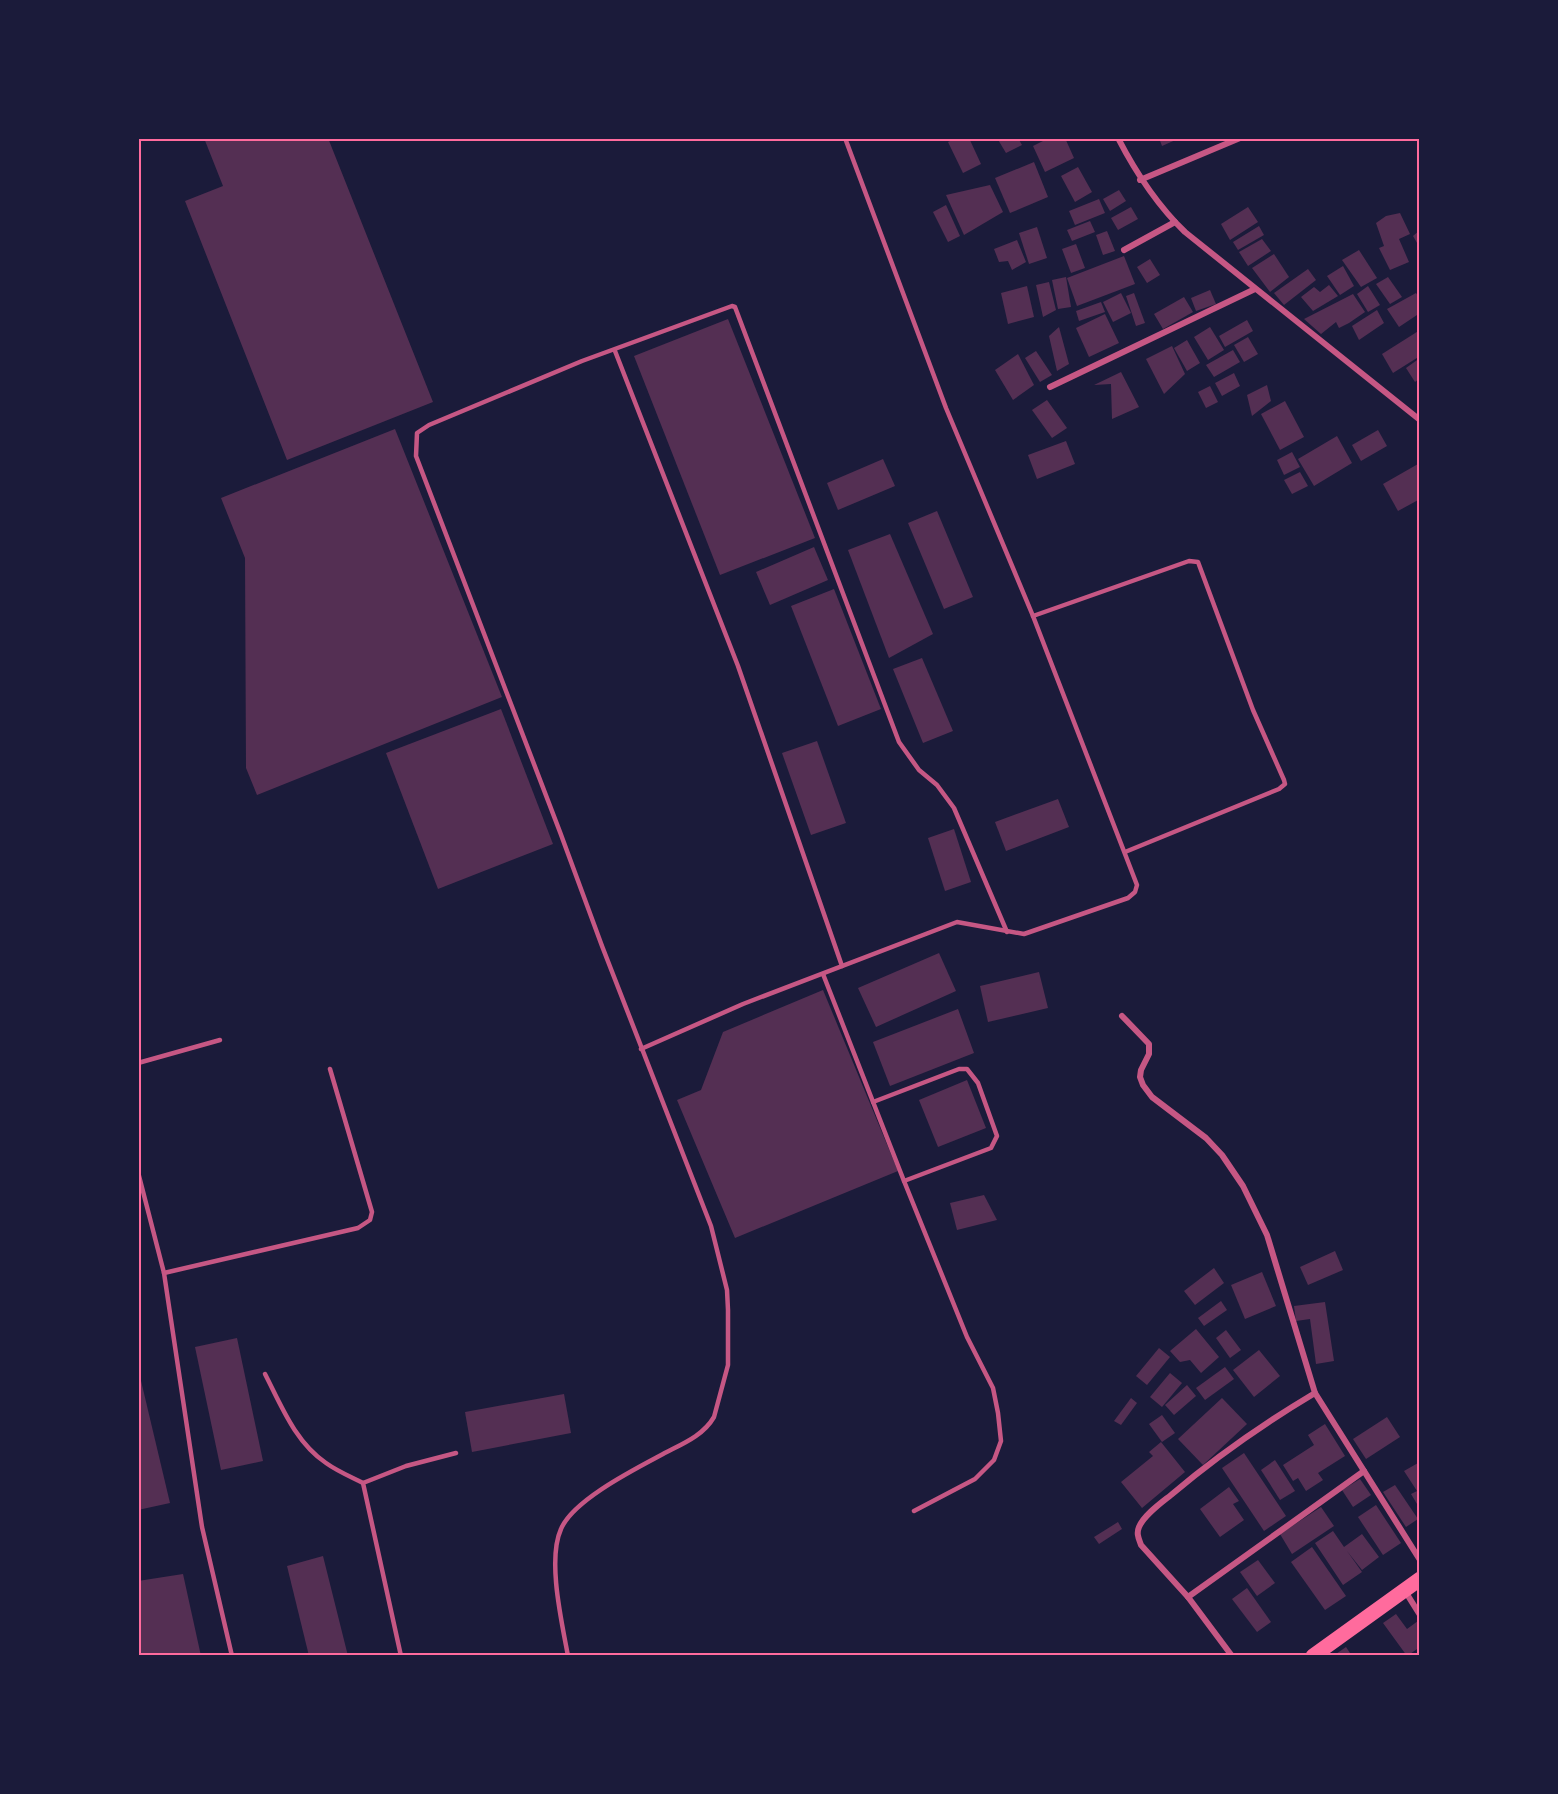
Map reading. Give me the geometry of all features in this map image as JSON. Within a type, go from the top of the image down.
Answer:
[{"type":"main road","points":[[1313,1656],[1420,1579]]},
{"type":"street","points":[[1118,138],[1140,180],[1175,222],[1206,250],[1420,420]]},
{"type":"street","points":[[1140,180],[1240,138]]},
{"type":"street","points":[[1124,250],[1175,222]]},
{"type":"street","points":[[1050,387],[1255,289]]},
{"type":"street","points":[[1122,1016],[1149,1044],[1149,1054],[1140,1070],[1140,1077],[1146,1091],[1206,1138],[1222,1155],[1243,1186],[1267,1235],[1315,1393],[1420,1560]]},
{"type":"street","points":[[1232,1656],[1188,1597],[1140,1545],[1137,1535],[1139,1526],[1163,1502],[1213,1460],[1262,1425],[1315,1393]]},
{"type":"street","points":[[1188,1597],[1364,1471]]},
{"type":"street","points":[[1404,1591],[1420,1615]]},
{"type":"lane","points":[[641,1049],[743,1004],[957,922],[964,921],[1024,934],[1128,898],[1135,892],[1137,885],[1034,616],[946,408],[845,138]]},
{"type":"lane","points":[[568,1656],[558,1598],[556,1553],[560,1530],[574,1511],[585,1501],[640,1466],[705,1430],[714,1417],[728,1365],[727,1290],[711,1226],[641,1049],[416,456],[417,433],[429,425],[582,361],[615,351],[732,306],[735,307],[899,742],[919,770],[937,784],[954,808],[1007,932]]},
{"type":"lane","points":[[615,351],[738,666],[843,966]]},
{"type":"lane","points":[[1034,616],[1189,561],[1198,562],[1253,710],[1284,780],[1285,784],[1279,789],[1125,852]]},
{"type":"lane","points":[[823,974],[967,1337],[993,1388],[1002,1441],[994,1460],[975,1479],[914,1511]]},
{"type":"lane","points":[[138,1063],[220,1040]]},
{"type":"lane","points":[[164,1273],[358,1228],[370,1220],[372,1212],[330,1069]]},
{"type":"lane","points":[[873,1102],[959,1069],[967,1069],[978,1083],[997,1136],[991,1148],[904,1181]]},
{"type":"lane","points":[[138,1172],[164,1273],[202,1527],[232,1656]]},
{"type":"lane","points":[[265,1374],[294,1429],[303,1441],[324,1462],[363,1483],[401,1656]]},
{"type":"lane","points":[[363,1483],[406,1466],[456,1453]]},
{"type":"building","points":[[204,138],[328,138],[433,402],[287,460],[185,201],[223,186]]},
{"type":"building","points":[[956,138],[969,138],[981,164],[963,173],[948,142]]},
{"type":"building","points":[[997,138],[1018,138],[1022,145],[1006,153]]},
{"type":"building","points":[[1049,138],[1065,138],[1074,158],[1045,172],[1033,146]]},
{"type":"building","points":[[1159,138],[1180,138],[1162,146]]},
{"type":"building","points":[[1034,162],[1048,197],[1010,213],[995,178]]},
{"type":"building","points":[[1078,167],[1092,192],[1075,202],[1061,176]]},
{"type":"building","points":[[990,185],[1003,212],[964,235],[946,195]]},
{"type":"building","points":[[1119,190],[1126,201],[1110,211],[1103,199]]},
{"type":"building","points":[[1099,199],[1105,213],[1075,225],[1069,211]]},
{"type":"building","points":[[946,205],[960,236],[948,242],[933,212]]},
{"type":"building","points":[[1131,207],[1138,219],[1118,230],[1111,218]]},
{"type":"building","points":[[1248,207],[1258,222],[1230,240],[1221,224]]},
{"type":"building","points":[[1400,213],[1410,234],[1399,239],[1409,262],[1390,270],[1379,248],[1384,246],[1376,223],[1386,216]]},
{"type":"building","points":[[1090,221],[1095,232],[1072,241],[1067,230]]},
{"type":"building","points":[[1259,226],[1264,235],[1238,250],[1233,242]]},
{"type":"building","points":[[1037,227],[1047,258],[1029,264],[1019,233]]},
{"type":"building","points":[[1420,230],[1420,248],[1413,236]]},
{"type":"building","points":[[1107,231],[1115,251],[1103,255],[1096,235]]},
{"type":"building","points":[[1262,239],[1271,251],[1248,266],[1239,252]]},
{"type":"building","points":[[1017,240],[1026,262],[1012,270],[1008,261],[999,262],[994,249]]},
{"type":"building","points":[[1076,244],[1085,268],[1071,273],[1062,249]]},
{"type":"building","points":[[1359,250],[1377,278],[1361,287],[1342,260]]},
{"type":"building","points":[[1274,254],[1289,277],[1270,292],[1252,268]]},
{"type":"building","points":[[1124,256],[1135,284],[1077,306],[1067,278]]},
{"type":"building","points":[[1150,259],[1160,275],[1147,283],[1137,267]]},
{"type":"building","points":[[1343,266],[1354,286],[1340,295],[1327,276]]},
{"type":"building","points":[[1308,269],[1316,280],[1284,305],[1274,293]]},
{"type":"building","points":[[1066,277],[1071,307],[1058,309],[1052,280]]},
{"type":"building","points":[[1388,277],[1402,297],[1390,304],[1376,284]]},
{"type":"building","points":[[1049,282],[1056,310],[1043,317],[1036,285]]},
{"type":"building","points":[[1329,285],[1338,296],[1313,311],[1301,297],[1314,287],[1320,292]]},
{"type":"building","points":[[1027,286],[1034,317],[1008,324],[1001,293]]},
{"type":"building","points":[[1368,286],[1380,305],[1368,312],[1357,294]]},
{"type":"building","points":[[1210,290],[1216,304],[1196,311],[1191,298]]},
{"type":"building","points":[[1121,293],[1131,313],[1113,322],[1103,302]]},
{"type":"building","points":[[1134,293],[1145,323],[1136,326],[1126,296]]},
{"type":"building","points":[[1416,293],[1420,299],[1420,313],[1399,327],[1387,309]]},
{"type":"building","points":[[1353,294],[1365,312],[1349,323],[1339,328],[1336,322],[1321,334],[1304,319]]},
{"type":"building","points":[[1184,297],[1193,312],[1163,329],[1154,314]]},
{"type":"building","points":[[1101,302],[1105,312],[1079,321],[1076,311]]},
{"type":"building","points":[[1377,310],[1384,323],[1359,340],[1352,326]]},
{"type":"building","points":[[1105,314],[1119,343],[1089,357],[1076,328]]},
{"type":"building","points":[[728,319],[815,538],[720,575],[634,356]]},
{"type":"building","points":[[1247,320],[1253,331],[1225,347],[1219,336]]},
{"type":"building","points":[[1059,327],[1069,364],[1057,371],[1049,336]]},
{"type":"building","points":[[1210,327],[1224,350],[1208,360],[1194,337]]},
{"type":"building","points":[[1420,330],[1420,356],[1393,373],[1382,354]]},
{"type":"building","points":[[1248,337],[1258,354],[1244,362],[1234,345]]},
{"type":"building","points":[[1187,340],[1200,363],[1187,371],[1174,348]]},
{"type":"building","points":[[1172,346],[1185,374],[1164,394],[1146,359]]},
{"type":"building","points":[[1233,350],[1240,362],[1214,377],[1206,365]]},
{"type":"building","points":[[1036,351],[1052,375],[1040,382],[1025,358]]},
{"type":"building","points":[[1018,354],[1034,385],[1013,400],[995,370]]},
{"type":"building","points":[[1420,358],[1420,378],[1415,382],[1406,368]]},
{"type":"building","points":[[1121,372],[1139,407],[1112,419],[1111,384],[1094,385]]},
{"type":"building","points":[[1234,373],[1240,386],[1222,396],[1215,383]]},
{"type":"building","points":[[1267,385],[1271,401],[1252,416],[1247,395]]},
{"type":"building","points":[[1210,386],[1218,402],[1206,408],[1198,392]]},
{"type":"building","points":[[1047,400],[1067,428],[1052,438],[1032,410]]},
{"type":"building","points":[[1285,401],[1304,437],[1280,450],[1261,414]]},
{"type":"building","points":[[395,429],[502,697],[257,795],[246,768],[245,558],[221,498]]},
{"type":"building","points":[[1378,430],[1387,446],[1361,461],[1352,445]]},
{"type":"building","points":[[1337,436],[1352,463],[1314,486],[1298,459]]},
{"type":"building","points":[[1066,441],[1075,464],[1037,479],[1028,455]]},
{"type":"building","points":[[1292,452],[1300,467],[1284,475],[1277,460]]},
{"type":"building","points":[[883,459],[895,486],[838,510],[827,483]]},
{"type":"building","points":[[1418,464],[1420,499],[1398,511],[1383,484]]},
{"type":"building","points":[[1300,472],[1308,486],[1292,494],[1284,480]]},
{"type":"building","points":[[937,511],[973,597],[944,609],[908,523]]},
{"type":"building","points":[[890,534],[933,634],[889,658],[848,550]]},
{"type":"building","points":[[814,547],[828,580],[770,605],[756,572]]},
{"type":"building","points":[[834,589],[881,709],[838,726],[791,606]]},
{"type":"building","points":[[922,658],[953,731],[923,743],[893,669]]},
{"type":"building","points":[[501,709],[553,844],[438,889],[386,753]]},
{"type":"building","points":[[817,741],[846,823],[811,835],[782,753]]},
{"type":"building","points":[[1058,799],[1069,827],[1006,851],[995,822]]},
{"type":"building","points":[[954,829],[971,882],[945,891],[928,838]]},
{"type":"building","points":[[939,953],[956,991],[876,1027],[858,988]]},
{"type":"building","points":[[1039,972],[1048,1008],[988,1022],[980,986]]},
{"type":"building","points":[[823,990],[898,1171],[735,1238],[677,1100],[701,1090],[723,1032]]},
{"type":"building","points":[[958,1009],[974,1053],[890,1086],[873,1042]]},
{"type":"building","points":[[967,1080],[986,1128],[938,1147],[919,1100]]},
{"type":"building","points":[[984,1195],[997,1220],[957,1230],[950,1203]]},
{"type":"building","points":[[1335,1251],[1343,1270],[1308,1285],[1300,1267]]},
{"type":"building","points":[[1214,1268],[1224,1283],[1195,1305],[1184,1291]]},
{"type":"building","points":[[1262,1272],[1276,1306],[1245,1319],[1231,1285]]},
{"type":"building","points":[[1221,1301],[1227,1310],[1204,1326],[1198,1318]]},
{"type":"building","points":[[1325,1302],[1334,1361],[1316,1364],[1310,1319],[1296,1321],[1294,1306]]},
{"type":"building","points":[[1196,1329],[1219,1357],[1201,1373],[1190,1360],[1180,1362],[1170,1351]]},
{"type":"building","points":[[1226,1330],[1241,1350],[1230,1358],[1216,1338]]},
{"type":"building","points":[[237,1338],[263,1461],[221,1470],[195,1347]]},
{"type":"building","points":[[1159,1348],[1170,1357],[1147,1385],[1136,1376]]},
{"type":"building","points":[[1259,1350],[1280,1376],[1254,1397],[1233,1370]]},
{"type":"building","points":[[1225,1367],[1234,1379],[1205,1400],[1196,1388]]},
{"type":"building","points":[[138,1368],[170,1503],[138,1510]]},
{"type":"building","points":[[1170,1373],[1182,1383],[1162,1407],[1150,1397]]},
{"type":"building","points":[[1187,1385],[1196,1396],[1174,1415],[1165,1405]]},
{"type":"building","points":[[564,1394],[571,1433],[472,1452],[465,1412]]},
{"type":"building","points":[[1131,1398],[1137,1403],[1121,1425],[1114,1421]]},
{"type":"building","points":[[1222,1398],[1247,1424],[1203,1465],[1178,1439]]},
{"type":"building","points":[[1162,1415],[1175,1433],[1162,1442],[1149,1424]]},
{"type":"building","points":[[1387,1417],[1400,1437],[1366,1459],[1353,1439]]},
{"type":"building","points":[[1325,1424],[1345,1456],[1318,1473],[1323,1480],[1306,1491],[1298,1478],[1293,1481],[1283,1465],[1314,1445],[1308,1435]]},
{"type":"building","points":[[1161,1442],[1185,1472],[1142,1508],[1121,1482],[1153,1456],[1149,1452]]},
{"type":"building","points":[[1244,1453],[1286,1516],[1264,1531],[1222,1468]]},
{"type":"building","points":[[1275,1460],[1295,1491],[1280,1500],[1261,1470]]},
{"type":"building","points":[[1418,1463],[1420,1466],[1420,1509],[1411,1494],[1417,1491],[1404,1471]]},
{"type":"building","points":[[1360,1479],[1371,1495],[1353,1507],[1342,1490]]},
{"type":"building","points":[[1395,1485],[1418,1519],[1406,1527],[1383,1492]]},
{"type":"building","points":[[1229,1487],[1239,1501],[1233,1504],[1244,1520],[1220,1537],[1200,1509]]},
{"type":"building","points":[[1376,1505],[1401,1543],[1383,1555],[1358,1517]]},
{"type":"building","points":[[1321,1507],[1334,1526],[1292,1554],[1280,1534]]},
{"type":"building","points":[[1118,1522],[1122,1529],[1099,1544],[1094,1537]]},
{"type":"building","points":[[1333,1531],[1344,1547],[1362,1534],[1379,1557],[1362,1570],[1347,1551],[1362,1572],[1343,1585],[1315,1543]]},
{"type":"building","points":[[1312,1547],[1346,1596],[1325,1610],[1291,1562]]},
{"type":"building","points":[[323,1556],[348,1656],[309,1656],[287,1566]]},
{"type":"building","points":[[1258,1560],[1275,1583],[1257,1596],[1240,1572]]},
{"type":"building","points":[[183,1574],[201,1656],[138,1656],[138,1581]]},
{"type":"building","points":[[1247,1588],[1271,1622],[1257,1632],[1232,1599]]},
{"type":"building","points":[[1396,1614],[1407,1629],[1418,1621],[1420,1623],[1420,1647],[1407,1656],[1383,1623]]},
{"type":"building","points":[[1346,1647],[1352,1656],[1333,1656]]}]
